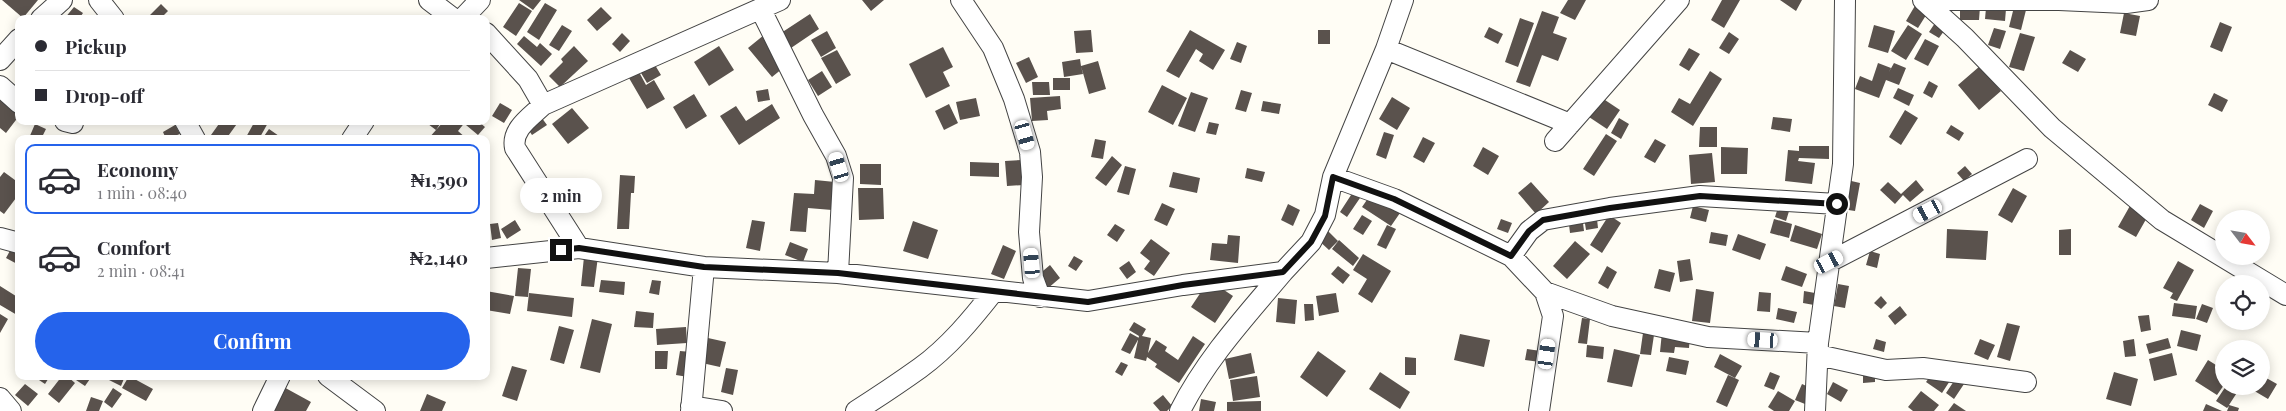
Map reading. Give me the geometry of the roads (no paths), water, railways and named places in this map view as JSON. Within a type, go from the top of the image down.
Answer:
[{"type":"street","points":[[45,15],[62,0]]},
{"type":"street","points":[[99,0],[111,15]]},
{"type":"street","points":[[429,0],[468,14]]},
{"type":"street","points":[[579,248],[515,148],[513,139],[517,130],[543,105],[780,0]]},
{"type":"street","points":[[961,0],[993,48],[1014,99],[1030,152],[1032,177],[1029,232],[1033,278],[1040,297]]},
{"type":"street","points":[[1180,411],[1192,387],[1226,341],[1283,272],[1311,242],[1325,216],[1333,177],[1386,49],[1403,0]]},
{"type":"street","points":[[1555,141],[1679,0]]},
{"type":"street","points":[[1815,411],[1818,349],[1843,164],[1845,0]]},
{"type":"street","points":[[1923,0],[2059,0],[2126,3],[2148,0]]},
{"type":"street","points":[[1923,0],[1965,38],[2052,128],[2162,220],[2286,294]]},
{"type":"street","points":[[761,10],[813,115],[836,156],[843,178],[838,273]]},
{"type":"street","points":[[490,37],[528,80],[543,105]]},
{"type":"street","points":[[0,60],[15,43]]},
{"type":"street","points":[[1386,49],[1570,124]]},
{"type":"street","points":[[0,86],[15,99]]},
{"type":"street","points":[[1829,262],[2027,159]]},
{"type":"street","points":[[1333,177],[1394,199],[1511,256],[1545,292],[1553,316],[1539,411]]},
{"type":"street","points":[[1511,256],[1529,231],[1543,220],[1610,208],[1700,196],[1837,204]]},
{"type":"street","points":[[0,238],[15,242]]},
{"type":"street","points":[[490,258],[579,248],[704,267],[838,273],[1088,302],[1183,285],[1283,272]]},
{"type":"street","points":[[704,267],[691,409],[722,411]]},
{"type":"street","points":[[856,411],[921,368],[966,325],[994,291]]},
{"type":"street","points":[[1545,292],[1612,316],[1708,337],[1818,349],[1886,370],[1923,368],[2026,382]]},
{"type":"street","points":[[263,411],[278,380]]},
{"type":"street","points":[[333,380],[375,411]]},
{"type":"street","points":[[0,398],[11,411]]}]
